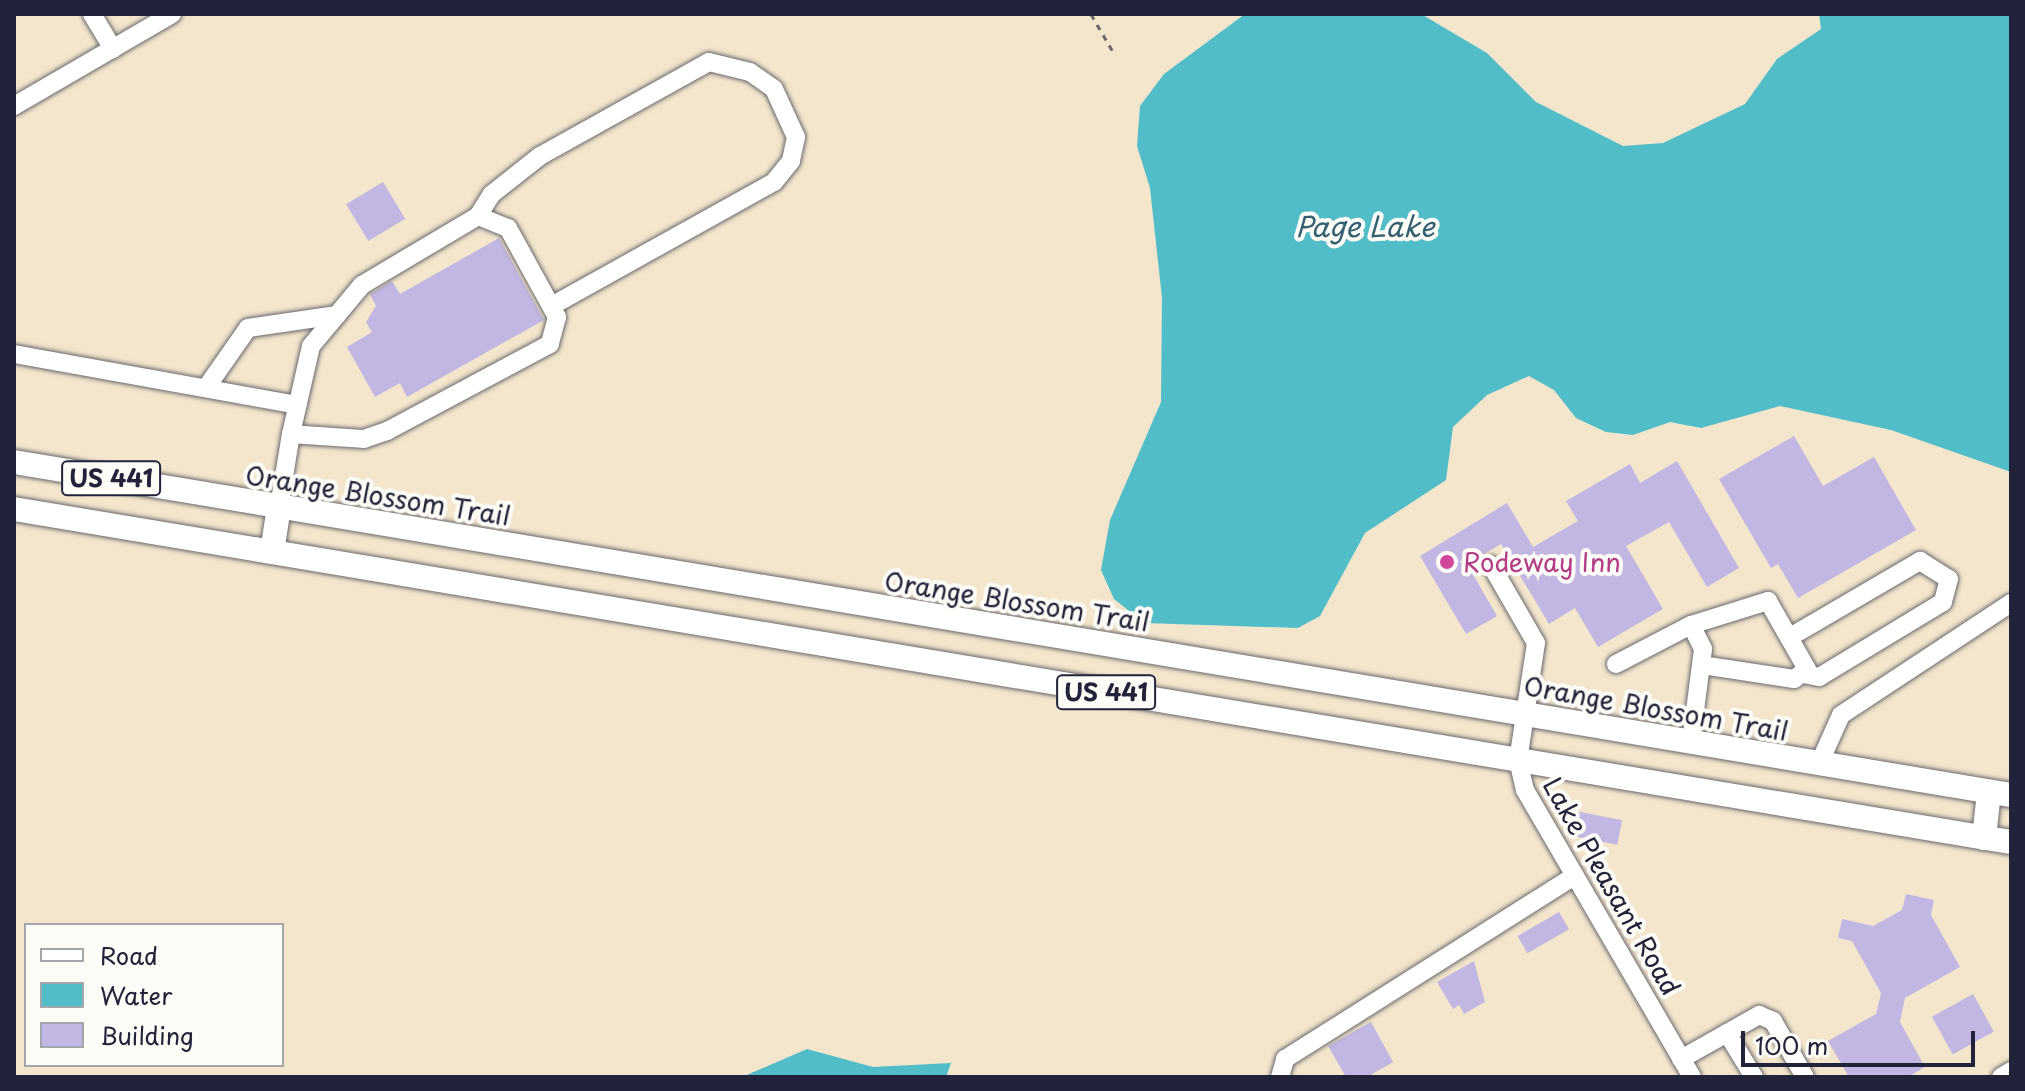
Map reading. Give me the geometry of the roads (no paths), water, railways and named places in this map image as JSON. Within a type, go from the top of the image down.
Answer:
[{"type":"main road","name":"Orange Blossom Trail","points":[[14,462],[2000,794]]},
{"type":"main road","points":[[272,552],[279,507]]},
{"type":"main road","name":"US 441","points":[[14,509],[2011,842]]},
{"type":"main road","points":[[1984,838],[2000,794]]},
{"type":"street","points":[[92,14],[113,49]]},
{"type":"street","points":[[16,102],[172,14]]},
{"type":"street","points":[[279,507],[291,434],[311,346],[362,285],[478,216],[492,194],[540,156],[709,62],[750,72],[774,89],[796,137],[791,161],[774,182],[551,306]]},
{"type":"street","points":[[291,434],[364,439],[387,431],[550,344],[558,329],[551,306],[508,228],[478,216]]},
{"type":"street","points":[[206,388],[248,328],[337,315]]},
{"type":"street","points":[[14,354],[297,405]]},
{"type":"street","points":[[1701,665],[1819,677],[1943,602],[1949,579],[1920,561],[1790,637]]},
{"type":"street","name":"Lake Pleasant Road","points":[[1491,565],[1536,643],[1518,760],[1525,790],[1692,1077]]},
{"type":"street","points":[[1616,664],[1691,625],[1768,601],[1790,637],[1804,674]]},
{"type":"street","points":[[1819,764],[1841,715],[2011,603]]},
{"type":"street","points":[[1691,625],[1703,649],[1691,742]]},
{"type":"street","points":[[1280,1077],[1285,1059],[1575,876]]},
{"type":"street","points":[[1681,1059],[1759,1015],[1773,1021],[1805,1077]]},
{"type":"street","points":[[1727,1033],[1754,1077]]},
{"type":"street","points":[[2001,1077],[2011,1071]]},
{"type":"water","name":"Page Lake","points":[[1245,14],[1421,14],[1487,53],[1536,102],[1623,146],[1663,143],[1745,104],[1777,59],[1821,29],[1819,14],[2011,14],[2011,472],[1891,430],[1780,406],[1701,428],[1670,422],[1633,435],[1606,432],[1576,418],[1554,390],[1529,376],[1487,395],[1453,427],[1446,480],[1365,533],[1320,616],[1298,628],[1144,623],[1114,599],[1101,570],[1110,520],[1161,402],[1162,298],[1150,188],[1137,146],[1140,106],[1164,74]]},
{"type":"water","points":[[807,1049],[873,1067],[951,1063],[946,1077],[742,1077]]},
{"type":"place","name":"Rodeway Inn","points":[[1447,562]]}]
